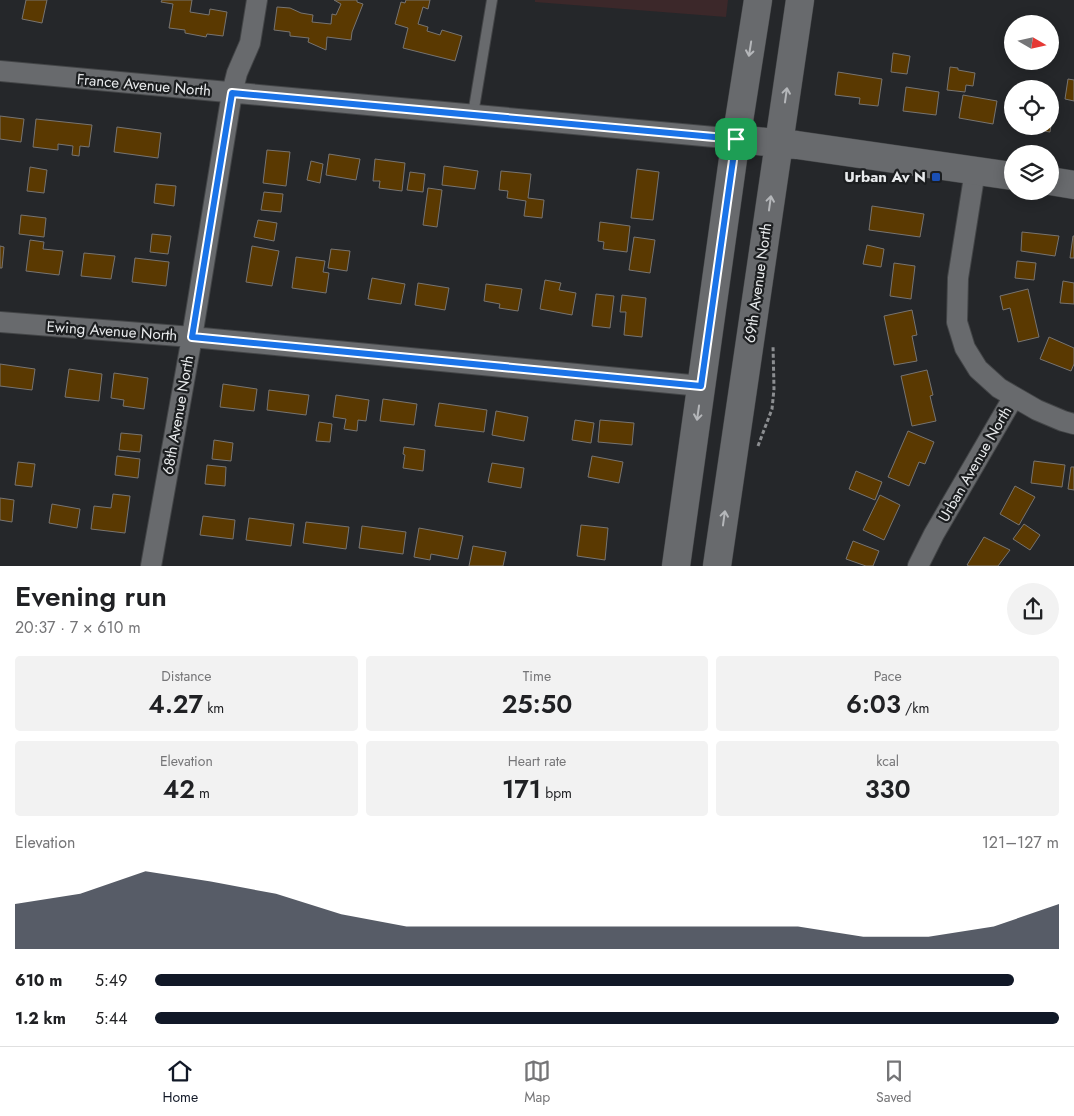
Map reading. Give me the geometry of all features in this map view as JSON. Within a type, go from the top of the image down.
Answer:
[{"type":"street","name":"68th Avenue North","points":[[151,566],[192,337],[232,93],[237,73],[250,43],[257,0]]},
{"type":"street","points":[[676,566],[736,139],[758,0]]},
{"type":"street","name":"69th Avenue North","points":[[717,566],[800,0]]},
{"type":"street","name":"France Avenue North","points":[[0,71],[736,139]]},
{"type":"street","points":[[736,139],[1004,175]]},
{"type":"street","name":"Urban Avenue North","points":[[918,566],[934,534],[1014,398],[999,388],[978,369],[964,348],[957,322],[958,278],[975,170]]},
{"type":"street","points":[[1059,182],[1074,185]]},
{"type":"street","name":"Ewing Avenue North","points":[[0,322],[192,337],[701,386]]},
{"type":"street","points":[[1014,398],[1037,410],[1074,424]]},
{"type":"lane","points":[[473,114],[492,0]]},
{"type":"shaded area","points":[[535,0],[728,0],[726,17],[535,2]]},
{"type":"building","points":[[26,0],[47,0],[42,23],[22,19]]},
{"type":"building","points":[[162,0],[192,0],[190,12],[209,15],[210,9],[227,12],[223,36],[207,34],[206,37],[185,33],[185,30],[169,28],[173,4],[161,2]]},
{"type":"building","points":[[334,0],[357,0],[357,2],[363,4],[352,32],[351,40],[327,37],[326,50],[308,42],[309,38],[290,36],[290,32],[274,30],[277,7],[290,8],[301,13],[313,15],[312,22],[331,24],[332,14],[336,15],[341,4]]},
{"type":"building","points":[[406,0],[430,0],[428,9],[423,7],[418,24],[428,27],[427,31],[440,35],[442,30],[462,36],[455,61],[403,48],[408,28],[395,24],[401,2],[405,3]]},
{"type":"building","points":[[893,53],[910,56],[907,74],[891,72]]},
{"type":"building","points":[[950,67],[975,73],[973,86],[966,85],[965,92],[947,90]]},
{"type":"building","points":[[838,72],[882,79],[878,106],[859,104],[860,98],[835,95]]},
{"type":"building","points":[[1068,79],[1074,80],[1074,101],[1065,99]]},
{"type":"building","points":[[906,87],[939,92],[936,115],[903,111]]},
{"type":"building","points":[[963,95],[997,101],[993,124],[959,118]]},
{"type":"building","points":[[0,116],[24,119],[21,142],[0,139]]},
{"type":"building","points":[[36,119],[92,125],[89,147],[80,146],[79,156],[72,155],[73,146],[58,144],[58,150],[33,147]]},
{"type":"building","points":[[117,127],[161,133],[158,158],[114,152]]},
{"type":"building","points":[[267,150],[290,152],[286,186],[263,183]]},
{"type":"building","points":[[329,154],[360,159],[356,180],[326,175]]},
{"type":"building","points":[[375,159],[405,163],[402,191],[379,188],[380,181],[373,181]]},
{"type":"building","points":[[311,161],[323,164],[320,183],[307,180]]},
{"type":"building","points":[[444,166],[478,171],[475,189],[442,185]]},
{"type":"building","points":[[30,167],[47,170],[44,193],[27,191]]},
{"type":"building","points":[[637,169],[659,172],[653,220],[631,218]]},
{"type":"building","points":[[501,171],[531,174],[528,198],[544,200],[542,218],[524,216],[526,201],[507,198],[508,191],[499,190]]},
{"type":"building","points":[[410,172],[425,174],[423,192],[407,190]]},
{"type":"building","points":[[156,184],[176,186],[174,206],[154,203]]},
{"type":"building","points":[[428,188],[442,190],[437,227],[423,225]]},
{"type":"building","points":[[264,192],[283,194],[281,212],[261,210]]},
{"type":"building","points":[[872,206],[924,214],[920,237],[869,230]]},
{"type":"building","points":[[21,215],[46,218],[44,237],[19,234]]},
{"type":"building","points":[[258,220],[277,223],[274,241],[254,237]]},
{"type":"building","points":[[600,222],[630,226],[627,252],[603,249],[604,242],[598,241]]},
{"type":"building","points":[[1022,232],[1059,236],[1055,256],[1021,251]]},
{"type":"building","points":[[152,234],[171,236],[168,254],[150,252]]},
{"type":"building","points":[[1073,236],[1074,258],[1070,258]]},
{"type":"building","points":[[634,237],[655,240],[650,273],[629,270]]},
{"type":"building","points":[[30,240],[44,242],[43,249],[63,251],[59,275],[26,271]]},
{"type":"building","points":[[867,245],[884,249],[881,267],[863,264]]},
{"type":"building","points":[[0,246],[4,247],[2,268],[0,268]]},
{"type":"building","points":[[252,246],[279,251],[272,286],[246,282]]},
{"type":"building","points":[[331,249],[350,251],[347,271],[328,268]]},
{"type":"building","points":[[84,253],[115,256],[111,279],[81,276]]},
{"type":"building","points":[[296,257],[325,261],[323,272],[329,273],[326,293],[292,288]]},
{"type":"building","points":[[135,258],[169,262],[166,286],[132,282]]},
{"type":"building","points":[[1017,261],[1036,263],[1034,280],[1015,278]]},
{"type":"building","points":[[894,263],[915,266],[911,299],[890,296]]},
{"type":"building","points":[[372,278],[405,284],[401,304],[368,299]]},
{"type":"building","points":[[545,280],[561,283],[559,290],[576,293],[572,315],[540,309]]},
{"type":"building","points":[[1063,281],[1074,283],[1074,304],[1060,303]]},
{"type":"building","points":[[418,283],[449,288],[445,310],[415,305]]},
{"type":"building","points":[[486,284],[522,289],[518,311],[499,308],[500,304],[484,301]]},
{"type":"building","points":[[1028,289],[1039,337],[1018,342],[1010,308],[1003,310],[1000,296]]},
{"type":"building","points":[[596,294],[614,296],[610,328],[592,326]]},
{"type":"building","points":[[622,295],[646,298],[642,337],[624,335],[626,312],[620,312]]},
{"type":"building","points":[[912,310],[917,335],[912,336],[917,361],[894,365],[884,316]]},
{"type":"building","points":[[1049,337],[1074,348],[1074,364],[1071,371],[1040,359]]},
{"type":"building","points":[[0,364],[35,369],[32,390],[0,386]]},
{"type":"building","points":[[69,369],[102,374],[99,401],[65,397]]},
{"type":"building","points":[[927,370],[933,395],[930,396],[936,421],[912,426],[901,376]]},
{"type":"building","points":[[114,373],[148,378],[144,409],[123,406],[124,400],[111,398]]},
{"type":"building","points":[[223,384],[257,389],[254,411],[220,407]]},
{"type":"building","points":[[269,390],[309,395],[306,415],[267,410]]},
{"type":"building","points":[[336,395],[369,400],[366,421],[358,420],[357,431],[344,429],[346,419],[333,417]]},
{"type":"building","points":[[383,399],[417,404],[414,425],[380,421]]},
{"type":"building","points":[[439,403],[487,410],[484,432],[435,426]]},
{"type":"building","points":[[496,411],[528,417],[524,441],[492,435]]},
{"type":"building","points":[[575,420],[594,423],[591,443],[572,440]]},
{"type":"building","points":[[600,420],[634,423],[632,445],[598,442]]},
{"type":"building","points":[[319,422],[332,424],[330,442],[316,441]]},
{"type":"building","points":[[908,431],[934,442],[925,464],[919,462],[909,486],[888,477]]},
{"type":"building","points":[[121,433],[142,435],[140,452],[119,450]]},
{"type":"building","points":[[214,440],[233,443],[231,461],[212,459]]},
{"type":"building","points":[[404,447],[425,450],[423,471],[403,468]]},
{"type":"building","points":[[117,456],[140,459],[138,478],[115,475]]},
{"type":"building","points":[[592,456],[623,462],[619,483],[588,477]]},
{"type":"building","points":[[1034,461],[1065,465],[1062,487],[1031,483]]},
{"type":"building","points":[[18,462],[35,464],[32,487],[15,485]]},
{"type":"building","points":[[492,463],[524,468],[521,488],[488,482]]},
{"type":"building","points":[[207,465],[226,467],[225,486],[205,484]]},
{"type":"building","points":[[1071,467],[1074,467],[1074,490],[1068,489]]},
{"type":"building","points":[[856,471],[882,482],[875,500],[849,489]]},
{"type":"building","points":[[1015,486],[1035,497],[1019,525],[1000,514]]},
{"type":"building","points":[[113,494],[130,496],[125,533],[91,529],[94,506],[111,508]]},
{"type":"building","points":[[880,495],[900,505],[884,540],[863,530]]},
{"type":"building","points":[[0,498],[14,500],[12,522],[0,520]]},
{"type":"building","points":[[52,504],[80,509],[77,528],[49,523]]},
{"type":"building","points":[[203,516],[235,520],[233,539],[200,535]]},
{"type":"building","points":[[249,518],[294,524],[291,546],[246,540]]},
{"type":"building","points":[[306,522],[349,527],[346,549],[303,543]]},
{"type":"building","points":[[1024,524],[1040,535],[1030,550],[1013,539]]},
{"type":"building","points":[[581,525],[608,528],[605,560],[577,556]]},
{"type":"building","points":[[362,526],[406,532],[403,554],[359,548]]},
{"type":"building","points":[[419,528],[463,536],[458,559],[431,554],[430,560],[414,557]]},
{"type":"building","points":[[984,537],[1010,550],[998,566],[967,565]]},
{"type":"building","points":[[853,541],[879,551],[873,566],[866,566],[846,559]]},
{"type":"building","points":[[473,546],[506,552],[503,566],[469,566]]},
{"type":"place","name":"Urban Av N","points":[[936,177]]},
{"type":"route","points":[[232,93],[736,139],[701,386],[192,337],[232,93]]}]
